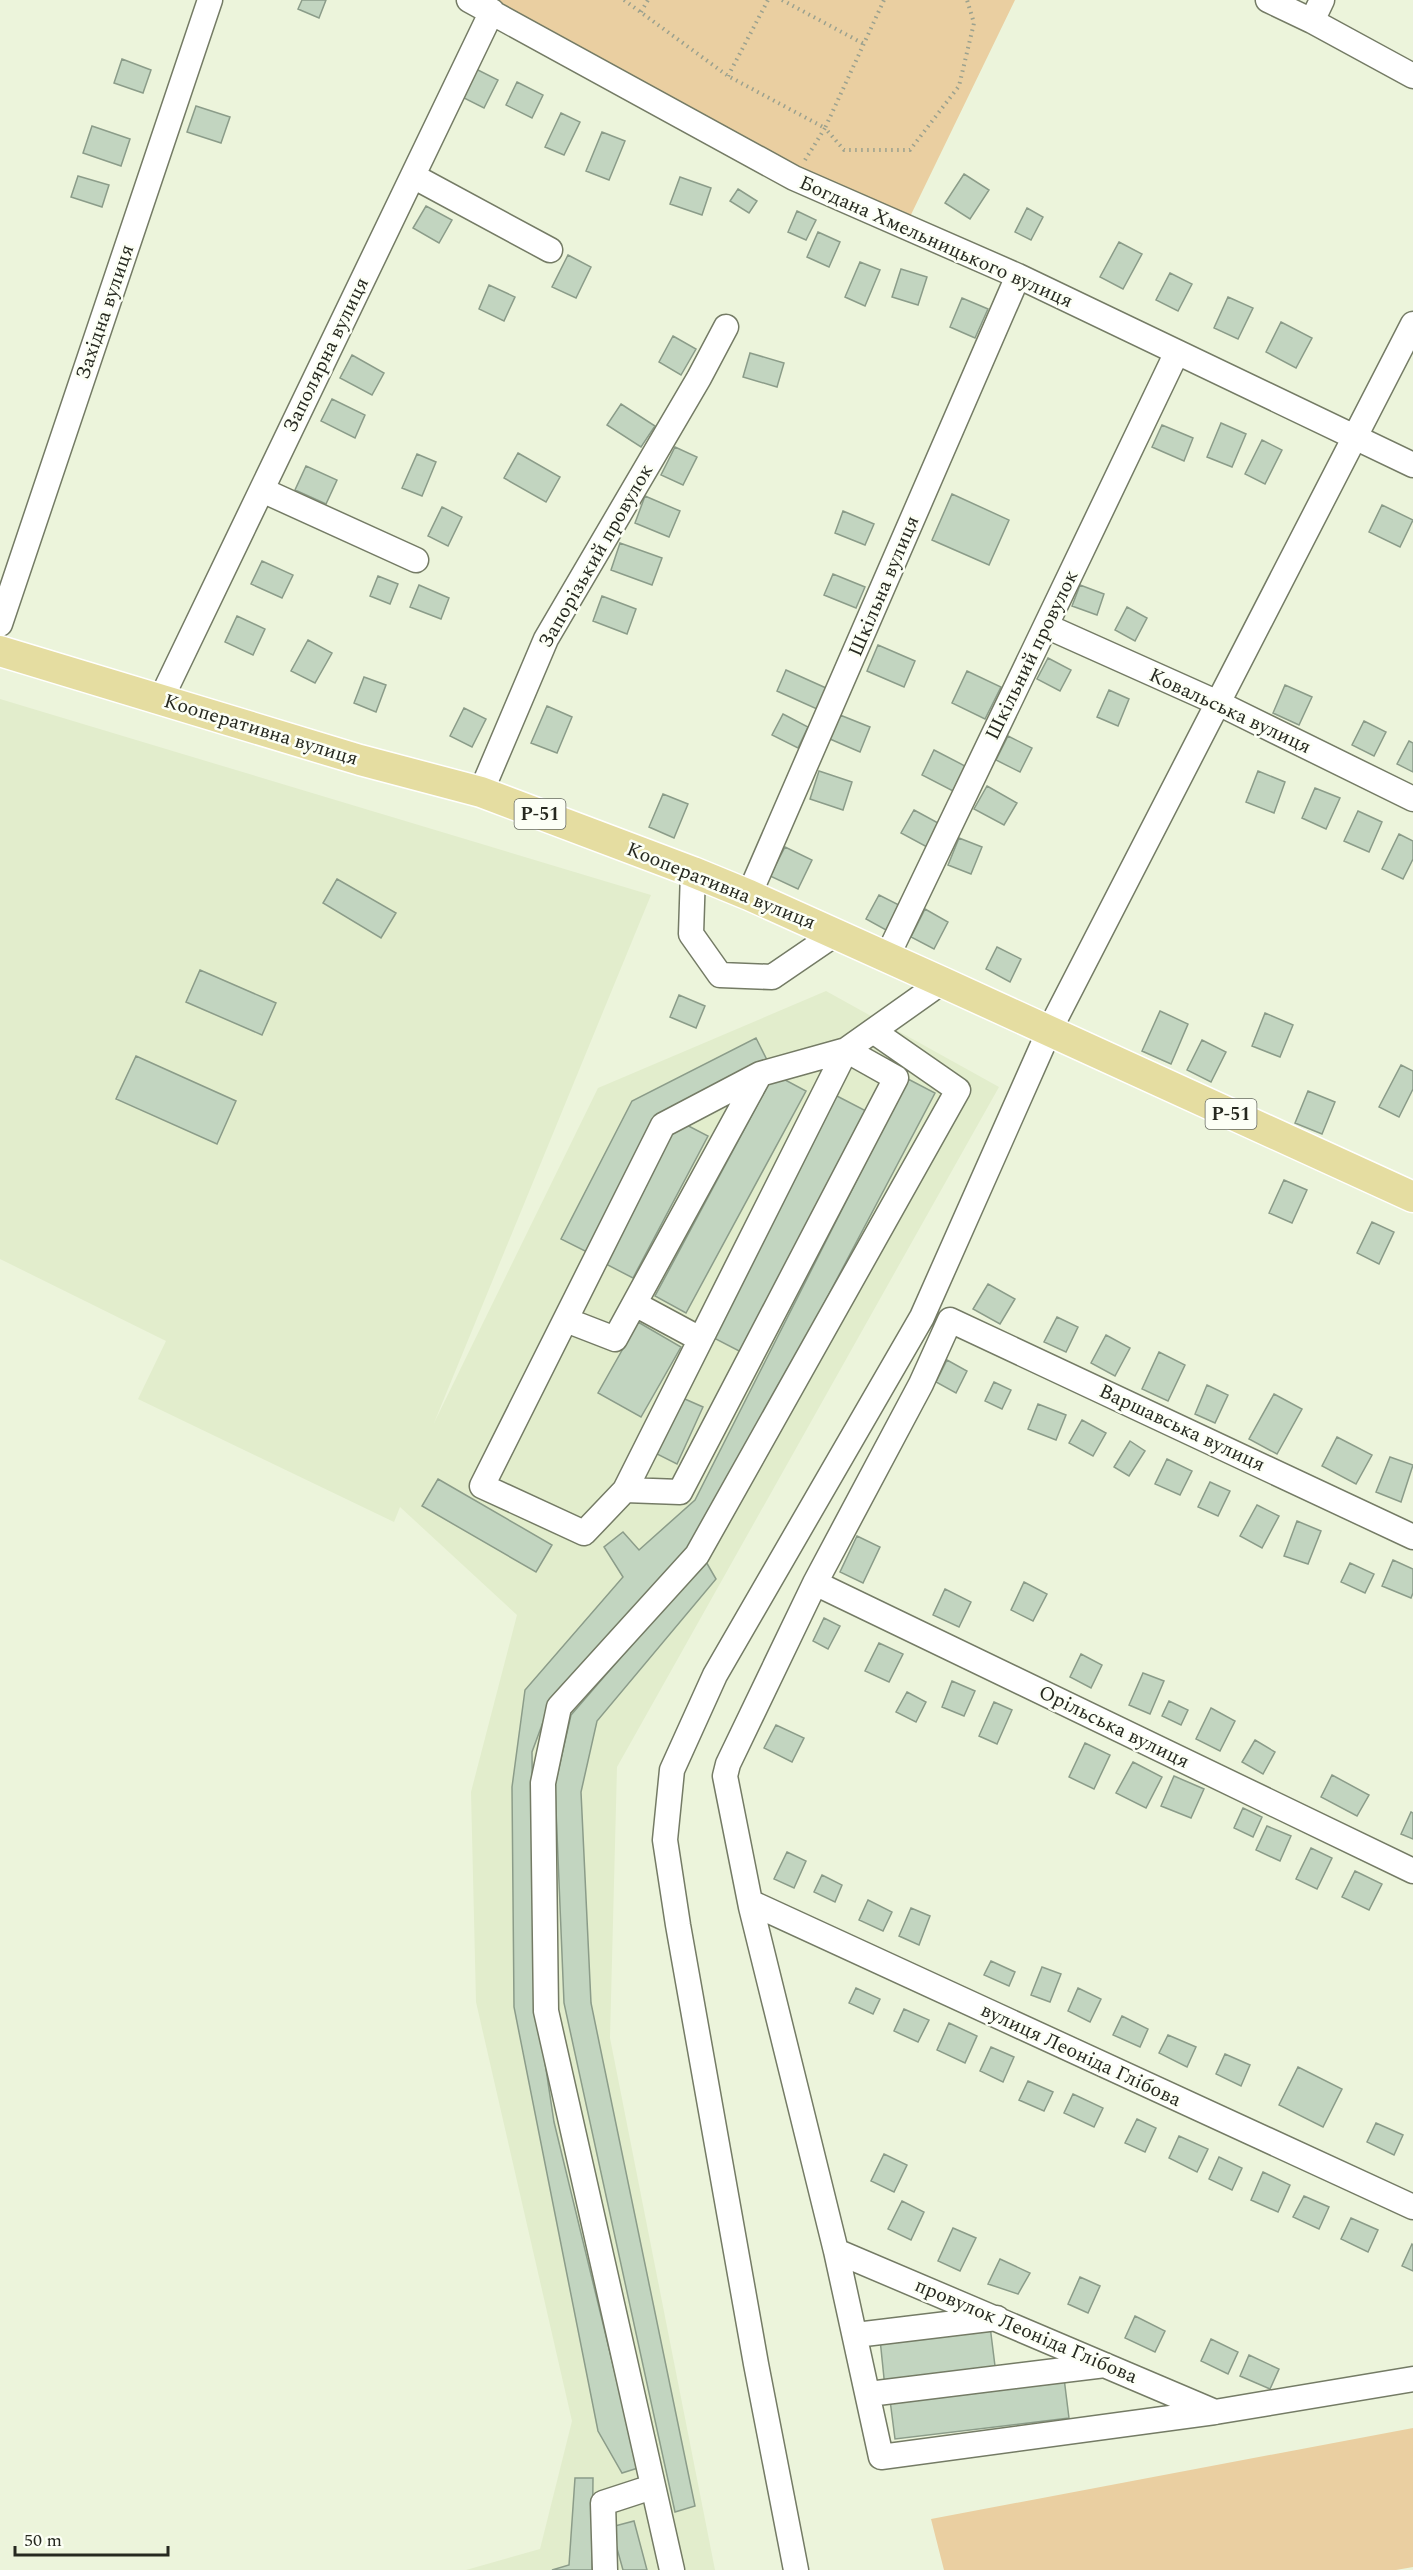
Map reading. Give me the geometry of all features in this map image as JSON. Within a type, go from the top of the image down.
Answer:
[{"type":"main road","name":"Кооперативна вулиця","points":[[0,651],[360,760],[481,792],[693,872],[887,957],[1413,1197]]},
{"type":"street","name":"Західна вулиця","points":[[0,624],[210,0]]},
{"type":"street","name":"Богдана Хмельницького вулиця","points":[[469,0],[794,178],[1018,276],[1413,465]]},
{"type":"street","points":[[1268,0],[1317,10],[1413,76]]},
{"type":"street","name":"Заполярна вулиця","points":[[161,699],[492,11]]},
{"type":"street","points":[[413,176],[550,250]]},
{"type":"street","name":"Шкільна вулиця","points":[[749,895],[1018,276]]},
{"type":"street","points":[[796,2570],[756,2364],[665,1840],[672,1770],[716,1675],[922,1317],[1049,1031],[1413,324]]},
{"type":"street","name":"Запорізький провулок","points":[[481,792],[546,639],[699,378],[726,327]]},
{"type":"street","name":"Шкільний провулок","points":[[887,957],[1177,352]]},
{"type":"street","points":[[262,490],[416,560]]},
{"type":"street","name":"Ковальська вулиця","points":[[1046,626],[1218,703],[1413,800]]},
{"type":"street","points":[[693,872],[691,934],[720,975],[772,977],[836,934]]},
{"type":"street","points":[[846,1050],[625,1490],[584,1533],[482,1486],[663,1125],[760,1074],[846,1050],[942,982]]},
{"type":"street","points":[[672,2570],[546,2011],[543,1783],[559,1707],[697,1555],[958,1089],[873,1031]]},
{"type":"street","points":[[625,1490],[680,1492],[896,1078],[846,1050]]},
{"type":"street","points":[[566,1320],[615,1339],[760,1074]]},
{"type":"street","points":[[635,1304],[700,1339]]},
{"type":"street","name":"Варшавська вулиця","points":[[815,1583],[921,1384],[950,1320],[1413,1537]]},
{"type":"street","points":[[815,1583],[728,1764],[725,1776],[750,1902],[856,2335],[881,2457],[1215,2412],[1413,2379]]},
{"type":"street","name":"Орільська вулиця","points":[[815,1583],[1413,1871]]},
{"type":"street","name":"вулиця Леоніда Глібова","points":[[750,1902],[1413,2206]]},
{"type":"street","name":"провулок Леоніда Глібова","points":[[836,2251],[1215,2412]]},
{"type":"street","points":[[856,2335],[998,2318]]},
{"type":"street","points":[[869,2394],[1106,2365]]},
{"type":"street","points":[[605,2570],[603,2503],[652,2487]]},
{"type":"path","points":[[624,0],[728,76],[825,128],[844,150],[910,150],[959,86],[974,23],[967,0]]},
{"type":"path","points":[[641,12],[648,0]]},
{"type":"path","points":[[728,76],[768,0]]},
{"type":"path","points":[[782,0],[864,44]]},
{"type":"path","points":[[794,178],[825,128],[884,0]]},
{"type":"shaded area","points":[[469,0],[1015,0],[905,227]]},
{"type":"shaded area","points":[[0,699],[651,895],[434,1423],[598,1088],[826,991],[999,1087],[617,1767],[610,2038],[715,2570],[466,2570],[540,2549],[572,2421],[476,2002],[471,1792],[517,1615],[400,1507],[394,1522],[138,1399],[166,1341],[0,1259]]},
{"type":"shaded area","points":[[1413,2428],[1413,2567],[1396,2570],[944,2570],[931,2519]]},
{"type":"building","points":[[302,0],[326,0],[319,18],[298,9]]},
{"type":"building","points":[[122,59],[151,70],[143,93],[114,83]]},
{"type":"building","points":[[474,68],[498,80],[484,108],[460,96]]},
{"type":"building","points":[[517,82],[543,95],[532,118],[506,105]]},
{"type":"building","points":[[196,106],[230,117],[221,143],[187,132]]},
{"type":"building","points":[[561,113],[580,122],[564,155],[545,147]]},
{"type":"building","points":[[92,126],[130,139],[121,166],[83,153]]},
{"type":"building","points":[[602,132],[625,141],[609,180],[586,171]]},
{"type":"building","points":[[964,174],[989,190],[970,219],[945,203]]},
{"type":"building","points":[[78,176],[109,185],[102,207],[71,197]]},
{"type":"building","points":[[680,177],[711,188],[702,215],[670,204]]},
{"type":"building","points":[[738,189],[757,201],[749,213],[730,201]]},
{"type":"building","points":[[426,206],[452,220],[439,243],[413,228]]},
{"type":"building","points":[[1027,208],[1043,217],[1031,240],[1015,232]]},
{"type":"building","points":[[797,211],[816,220],[806,240],[788,232]]},
{"type":"building","points":[[818,232],[840,242],[829,267],[807,257]]},
{"type":"building","points":[[1119,242],[1142,254],[1123,289],[1100,277]]},
{"type":"building","points":[[568,255],[591,267],[576,298],[552,287]]},
{"type":"building","points":[[860,262],[880,270],[865,306],[845,297]]},
{"type":"building","points":[[901,269],[927,277],[918,305],[892,297]]},
{"type":"building","points":[[1170,273],[1192,284],[1178,311],[1156,300]]},
{"type":"building","points":[[489,285],[515,297],[504,321],[479,309]]},
{"type":"building","points":[[1228,297],[1253,308],[1238,339],[1214,328]]},
{"type":"building","points":[[962,298],[988,309],[975,338],[950,327]]},
{"type":"building","points":[[1281,322],[1312,338],[1296,368],[1266,352]]},
{"type":"building","points":[[673,336],[696,349],[681,375],[659,362]]},
{"type":"building","points":[[750,353],[784,363],[777,387],[743,377]]},
{"type":"building","points":[[352,355],[384,373],[372,395],[340,378]]},
{"type":"building","points":[[332,399],[365,415],[355,438],[321,421]]},
{"type":"building","points":[[621,404],[655,426],[641,447],[607,425]]},
{"type":"building","points":[[1221,423],[1246,434],[1232,467],[1207,457]]},
{"type":"building","points":[[1162,425],[1193,438],[1184,461],[1152,447]]},
{"type":"building","points":[[1262,440],[1282,450],[1265,484],[1245,474]]},
{"type":"building","points":[[675,447],[697,457],[683,485],[661,475]]},
{"type":"building","points":[[518,453],[560,477],[546,502],[504,478]]},
{"type":"building","points":[[417,454],[436,462],[422,496],[402,488]]},
{"type":"building","points":[[306,466],[337,480],[326,504],[295,490]]},
{"type":"building","points":[[952,494],[1009,520],[989,565],[932,540]]},
{"type":"building","points":[[645,496],[680,511],[669,537],[635,523]]},
{"type":"building","points":[[1382,505],[1413,520],[1400,547],[1369,532]]},
{"type":"building","points":[[442,507],[462,517],[448,546],[428,536]]},
{"type":"building","points":[[843,511],[874,524],[865,545],[835,533]]},
{"type":"building","points":[[620,543],[662,558],[652,585],[611,570]]},
{"type":"building","points":[[262,561],[293,575],[282,598],[251,584]]},
{"type":"building","points":[[833,574],[865,587],[856,608],[824,595]]},
{"type":"building","points":[[378,576],[398,584],[390,604],[370,596]]},
{"type":"building","points":[[419,585],[449,598],[441,619],[410,607]]},
{"type":"building","points":[[1080,585],[1104,594],[1097,615],[1072,606]]},
{"type":"building","points":[[602,596],[636,609],[627,634],[593,621]]},
{"type":"building","points":[[1127,607],[1147,618],[1135,641],[1115,630]]},
{"type":"building","points":[[237,616],[265,629],[253,655],[225,642]]},
{"type":"building","points":[[308,640],[332,653],[315,683],[291,671]]},
{"type":"building","points":[[878,645],[915,661],[904,687],[867,671]]},
{"type":"building","points":[[1048,658],[1071,670],[1060,691],[1037,679]]},
{"type":"building","points":[[786,670],[826,688],[817,709],[777,691]]},
{"type":"building","points":[[967,671],[1001,687],[985,719],[952,703]]},
{"type":"building","points":[[364,677],[386,685],[376,712],[354,703]]},
{"type":"building","points":[[1285,685],[1312,697],[1299,725],[1273,713]]},
{"type":"building","points":[[1109,690],[1129,699],[1118,726],[1097,717]]},
{"type":"building","points":[[547,706],[572,717],[557,753],[531,743]]},
{"type":"building","points":[[464,708],[486,719],[472,747],[450,736]]},
{"type":"building","points":[[783,714],[808,727],[798,748],[772,735]]},
{"type":"building","points":[[840,715],[870,727],[860,752],[830,739]]},
{"type":"building","points":[[1364,721],[1386,732],[1374,756],[1352,745]]},
{"type":"building","points":[[1008,736],[1032,748],[1020,772],[996,760]]},
{"type":"building","points":[[1409,741],[1413,743],[1413,772],[1397,764]]},
{"type":"building","points":[[934,750],[965,766],[953,791],[922,775]]},
{"type":"building","points":[[819,771],[852,782],[843,810],[810,799]]},
{"type":"building","points":[[1258,771],[1285,782],[1274,813],[1246,802]]},
{"type":"building","points":[[987,786],[1017,803],[1004,825],[974,809]]},
{"type":"building","points":[[1315,788],[1340,798],[1326,829],[1302,818]]},
{"type":"building","points":[[663,794],[688,804],[674,838],[649,827]]},
{"type":"building","points":[[914,810],[940,824],[927,847],[901,833]]},
{"type":"building","points":[[1358,811],[1382,822],[1369,852],[1344,841]]},
{"type":"building","points":[[1399,834],[1413,841],[1413,859],[1403,879],[1382,869]]},
{"type":"building","points":[[959,838],[982,847],[971,874],[948,865]]},
{"type":"building","points":[[785,847],[812,860],[798,889],[770,876]]},
{"type":"building","points":[[337,879],[396,913],[381,938],[323,903]]},
{"type":"building","points":[[879,895],[899,905],[886,930],[866,919]]},
{"type":"building","points":[[925,909],[948,922],[934,949],[911,937]]},
{"type":"building","points":[[997,947],[1021,959],[1010,982],[986,969]]},
{"type":"building","points":[[200,970],[276,1003],[262,1035],[186,1002]]},
{"type":"building","points":[[679,995],[705,1006],[696,1028],[670,1017]]},
{"type":"building","points":[[1160,1011],[1188,1024],[1171,1064],[1142,1051]]},
{"type":"building","points":[[1265,1013],[1293,1025],[1280,1057],[1252,1046]]},
{"type":"building","points":[[756,1038],[768,1062],[654,1120],[587,1252],[561,1239],[632,1101]]},
{"type":"building","points":[[1202,1040],[1226,1052],[1211,1082],[1187,1070]]},
{"type":"building","points":[[136,1056],[236,1101],[217,1144],[116,1099]]},
{"type":"building","points":[[1401,1065],[1413,1071],[1413,1089],[1399,1117],[1379,1107]]},
{"type":"building","points":[[774,1074],[806,1091],[686,1313],[655,1296]]},
{"type":"building","points":[[908,1079],[935,1093],[702,1535],[552,1698],[532,1752],[534,1990],[554,2122],[638,2468],[622,2473],[598,2431],[514,2007],[512,1787],[525,1690],[623,1577],[604,1547],[623,1532],[639,1550],[695,1500]]},
{"type":"building","points":[[1308,1091],[1335,1102],[1322,1134],[1295,1123]]},
{"type":"building","points":[[835,1095],[868,1112],[743,1353],[710,1336]]},
{"type":"building","points":[[677,1120],[708,1136],[633,1278],[602,1262]]},
{"type":"building","points":[[1284,1180],[1307,1190],[1292,1223],[1269,1213]]},
{"type":"building","points":[[1372,1222],[1394,1232],[1379,1264],[1357,1253]]},
{"type":"building","points":[[988,1284],[1015,1299],[1000,1324],[973,1309]]},
{"type":"building","points":[[1057,1317],[1078,1327],[1066,1352],[1044,1342]]},
{"type":"building","points":[[638,1322],[681,1347],[641,1417],[598,1393]]},
{"type":"building","points":[[1106,1335],[1130,1348],[1115,1376],[1091,1363]]},
{"type":"building","points":[[1159,1352],[1185,1365],[1168,1401],[1142,1389]]},
{"type":"building","points":[[947,1360],[967,1371],[956,1393],[936,1382]]},
{"type":"building","points":[[994,1382],[1011,1390],[1002,1409],[985,1401]]},
{"type":"building","points":[[1207,1385],[1228,1395],[1215,1423],[1195,1414]]},
{"type":"building","points":[[1274,1394],[1302,1409],[1277,1454],[1249,1439]]},
{"type":"building","points":[[678,1396],[703,1407],[677,1464],[653,1452]]},
{"type":"building","points":[[1038,1404],[1066,1415],[1056,1440],[1028,1429]]},
{"type":"building","points":[[1082,1420],[1106,1433],[1093,1456],[1069,1443]]},
{"type":"building","points":[[1337,1437],[1372,1455],[1356,1484],[1322,1466]]},
{"type":"building","points":[[1130,1441],[1145,1451],[1129,1476],[1114,1467]]},
{"type":"building","points":[[1390,1457],[1413,1465],[1401,1502],[1376,1492]]},
{"type":"building","points":[[1167,1459],[1192,1471],[1180,1495],[1155,1484]]},
{"type":"building","points":[[438,1479],[552,1545],[536,1572],[422,1506]]},
{"type":"building","points":[[1210,1482],[1230,1491],[1218,1516],[1198,1507]]},
{"type":"building","points":[[1257,1505],[1279,1516],[1262,1548],[1240,1536]]},
{"type":"building","points":[[1297,1521],[1321,1531],[1308,1564],[1284,1556]]},
{"type":"building","points":[[857,1536],[880,1547],[863,1583],[840,1572]]},
{"type":"building","points":[[705,1560],[716,1579],[597,1721],[581,1792],[591,2003],[695,2506],[675,2512],[564,2003],[555,1785],[571,1715]]},
{"type":"building","points":[[1393,1560],[1413,1569],[1411,1598],[1382,1586]]},
{"type":"building","points":[[1350,1563],[1374,1574],[1365,1593],[1341,1582]]},
{"type":"building","points":[[1024,1582],[1047,1594],[1033,1621],[1011,1610]]},
{"type":"building","points":[[945,1589],[971,1602],[959,1627],[933,1615]]},
{"type":"building","points":[[824,1618],[840,1626],[828,1649],[813,1641]]},
{"type":"building","points":[[879,1643],[903,1654],[889,1682],[865,1671]]},
{"type":"building","points":[[1081,1654],[1102,1665],[1091,1688],[1070,1677]]},
{"type":"building","points":[[1143,1673],[1164,1681],[1150,1714],[1129,1705]]},
{"type":"building","points":[[952,1681],[975,1691],[964,1716],[942,1707]]},
{"type":"building","points":[[907,1692],[926,1702],[916,1722],[896,1712]]},
{"type":"building","points":[[1169,1701],[1188,1710],[1181,1725],[1162,1716]]},
{"type":"building","points":[[994,1702],[1012,1710],[997,1744],[979,1736]]},
{"type":"building","points":[[1211,1708],[1235,1721],[1220,1751],[1196,1739]]},
{"type":"building","points":[[776,1725],[804,1738],[792,1762],[764,1748]]},
{"type":"building","points":[[1255,1740],[1275,1752],[1263,1774],[1242,1762]]},
{"type":"building","points":[[1085,1743],[1110,1755],[1094,1789],[1069,1777]]},
{"type":"building","points":[[1133,1762],[1162,1777],[1146,1808],[1116,1793]]},
{"type":"building","points":[[1332,1775],[1369,1795],[1357,1816],[1321,1797]]},
{"type":"building","points":[[1174,1776],[1204,1789],[1191,1818],[1161,1806]]},
{"type":"building","points":[[1243,1808],[1262,1817],[1253,1837],[1234,1828]]},
{"type":"building","points":[[1411,1812],[1413,1813],[1413,1839],[1401,1834]]},
{"type":"building","points":[[1267,1826],[1291,1836],[1280,1861],[1256,1850]]},
{"type":"building","points":[[1311,1848],[1332,1858],[1317,1889],[1296,1879]]},
{"type":"building","points":[[787,1852],[806,1861],[794,1888],[774,1879]]},
{"type":"building","points":[[1355,1871],[1382,1884],[1369,1910],[1342,1897]]},
{"type":"building","points":[[822,1875],[842,1885],[835,1902],[814,1892]]},
{"type":"building","points":[[868,1900],[892,1912],[883,1931],[859,1920]]},
{"type":"building","points":[[911,1908],[930,1916],[919,1945],[899,1936]]},
{"type":"building","points":[[991,1961],[1015,1972],[1009,1986],[984,1975]]},
{"type":"building","points":[[1042,1967],[1061,1974],[1050,2002],[1031,1995]]},
{"type":"building","points":[[856,1988],[880,1999],[873,2014],[849,2003]]},
{"type":"building","points":[[1078,1988],[1101,1999],[1090,2022],[1068,2011]]},
{"type":"building","points":[[904,2009],[929,2020],[918,2042],[894,2031]]},
{"type":"building","points":[[1122,2016],[1148,2029],[1140,2047],[1113,2035]]},
{"type":"building","points":[[949,2023],[977,2036],[965,2063],[937,2050]]},
{"type":"building","points":[[1168,2035],[1196,2047],[1187,2067],[1159,2053]]},
{"type":"building","points":[[991,2047],[1014,2057],[1003,2082],[980,2071]]},
{"type":"building","points":[[1225,2054],[1250,2065],[1241,2086],[1216,2074]]},
{"type":"building","points":[[1298,2067],[1342,2089],[1323,2127],[1279,2105]]},
{"type":"building","points":[[1028,2081],[1053,2092],[1044,2111],[1019,2100]]},
{"type":"building","points":[[1073,2094],[1103,2108],[1094,2127],[1064,2113]]},
{"type":"building","points":[[1137,2119],[1156,2128],[1145,2152],[1125,2143]]},
{"type":"building","points":[[1376,2123],[1403,2135],[1394,2155],[1367,2142]]},
{"type":"building","points":[[1179,2136],[1208,2149],[1197,2172],[1169,2158]]},
{"type":"building","points":[[884,2154],[907,2165],[894,2192],[871,2181]]},
{"type":"building","points":[[1219,2157],[1242,2168],[1232,2190],[1209,2179]]},
{"type":"building","points":[[1263,2172],[1290,2185],[1278,2212],[1251,2200]]},
{"type":"building","points":[[1304,2196],[1329,2207],[1319,2229],[1293,2217]]},
{"type":"building","points":[[902,2201],[924,2212],[911,2240],[888,2229]]},
{"type":"building","points":[[1351,2218],[1378,2230],[1368,2252],[1341,2239]]},
{"type":"building","points":[[953,2228],[976,2238],[960,2271],[938,2261]]},
{"type":"building","points":[[1413,2245],[1413,2271],[1402,2266]]},
{"type":"building","points":[[1000,2259],[1030,2273],[1018,2294],[988,2284]]},
{"type":"building","points":[[1080,2277],[1100,2286],[1088,2313],[1068,2304]]},
{"type":"building","points":[[1135,2316],[1165,2331],[1155,2352],[1125,2338]]},
{"type":"building","points":[[990,2326],[996,2374],[885,2388],[880,2339]]},
{"type":"building","points":[[1211,2339],[1238,2352],[1228,2374],[1201,2361]]},
{"type":"building","points":[[1249,2355],[1279,2369],[1270,2389],[1240,2376]]},
{"type":"building","points":[[1064,2378],[1069,2418],[895,2439],[890,2400]]},
{"type":"building","points":[[575,2478],[593,2478],[592,2570],[552,2570],[569,2565]]},
{"type":"building","points":[[634,2521],[647,2570],[623,2570],[611,2527]]}]
